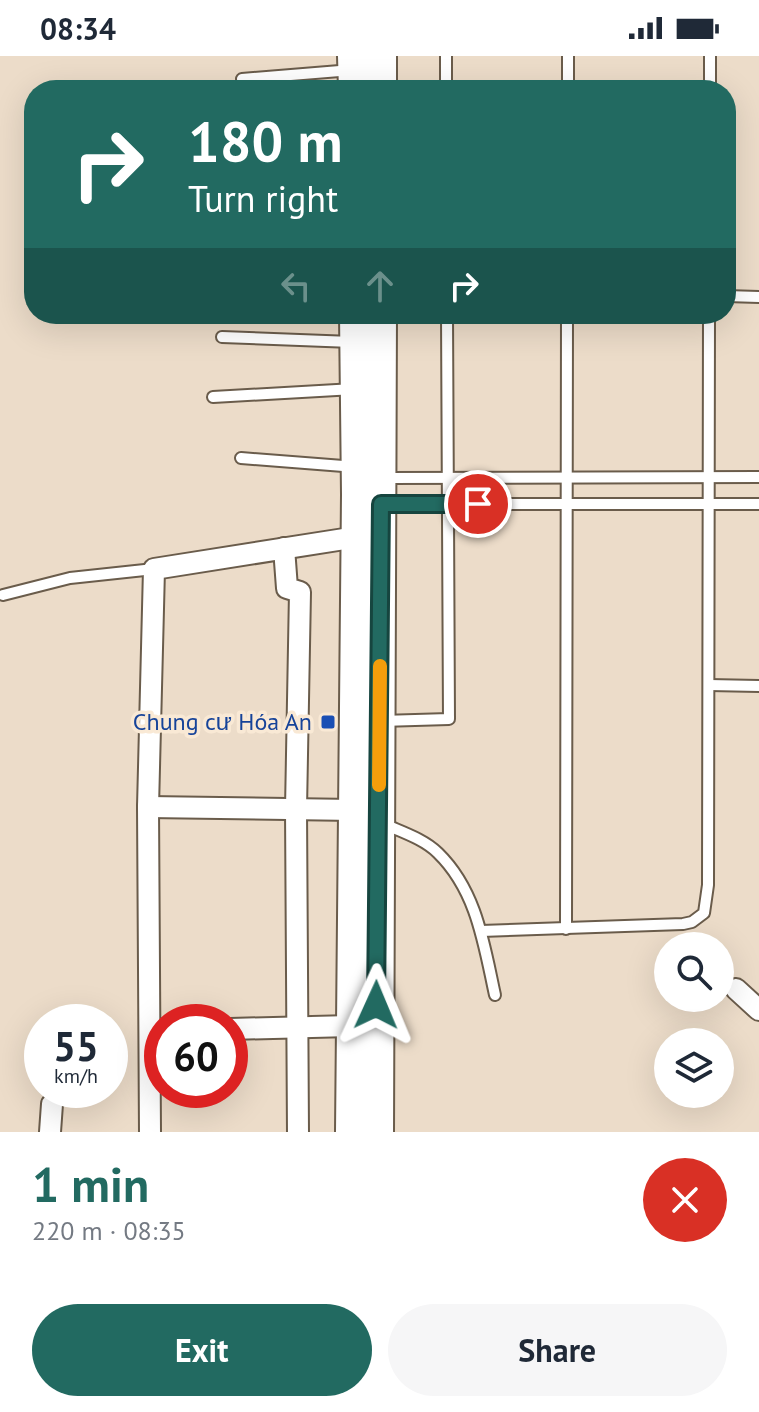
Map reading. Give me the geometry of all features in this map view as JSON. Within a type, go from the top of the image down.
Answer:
[{"type":"main road","points":[[352,1132],[351,1026],[366,816],[379,721],[373,483],[380,324]]},
{"type":"main road","points":[[356,328],[356,389],[373,483],[357,537],[377,1132]]},
{"type":"street","points":[[155,1004],[148,807],[154,569],[357,537]]},
{"type":"street","points":[[284,548],[287,588],[300,592],[296,809],[298,1132]]},
{"type":"street","points":[[148,807],[296,809],[366,816]]},
{"type":"street","points":[[736,989],[759,1010]]},
{"type":"street","points":[[248,1028],[351,1026]]},
{"type":"street","points":[[50,1132],[52,1108]]},
{"type":"street","points":[[150,1132],[151,1108]]},
{"type":"lane","points":[[446,56],[446,80]]},
{"type":"lane","points":[[568,56],[568,80]]},
{"type":"lane","points":[[710,56],[710,80]]},
{"type":"lane","points":[[242,79],[361,68]]},
{"type":"lane","points":[[736,296],[759,297]]},
{"type":"lane","points":[[379,721],[449,719],[447,324]]},
{"type":"lane","points":[[566,929],[567,324]]},
{"type":"lane","points":[[481,931],[683,924],[692,922],[704,913],[708,885],[709,324]]},
{"type":"lane","points":[[222,337],[356,328]]},
{"type":"lane","points":[[213,397],[356,389]]},
{"type":"lane","points":[[241,458],[373,483],[448,504],[759,504]]},
{"type":"lane","points":[[373,483],[448,478],[759,477]]},
{"type":"lane","points":[[3,595],[70,578],[154,569]]},
{"type":"lane","points":[[709,685],[759,686]]},
{"type":"lane","points":[[366,816],[421,840],[439,853],[463,887],[481,931],[495,995]]},
{"type":"slow traffic","points":[[379,785],[380,666]]},
{"type":"place","name":"Chung cư Hóa An","points":[[328,722]]},
{"type":"route","points":[[376,1005],[381,504],[478,504]]}]
